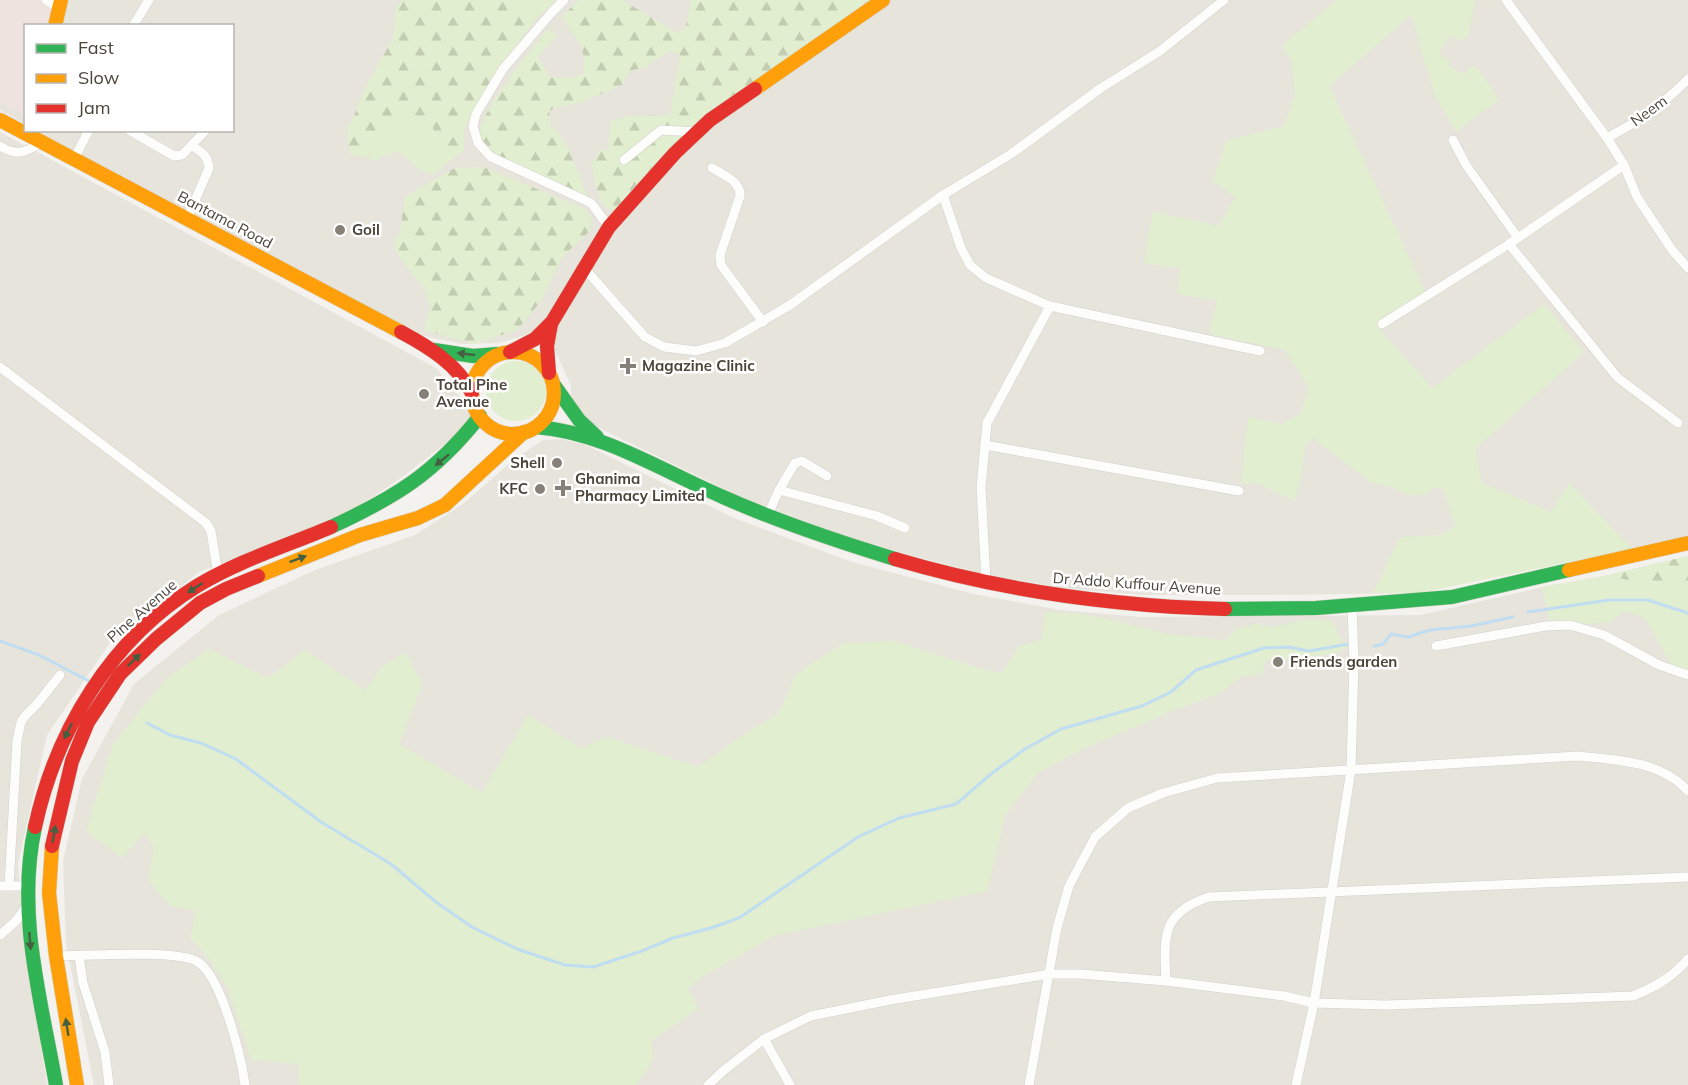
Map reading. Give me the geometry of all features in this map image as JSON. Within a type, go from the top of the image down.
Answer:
[{"type":"main road","points":[[472,393],[481,367],[504,353],[535,339],[552,322],[609,227],[675,153],[710,120],[883,0]]},
{"type":"main road","points":[[55,2],[55,24]]},
{"type":"main road","name":"Bantama Road","points":[[0,120],[24,131]]},
{"type":"main road","name":"Bantama Road","points":[[26,132],[434,350]]},
{"type":"main road","points":[[77,1085],[56,956],[49,893],[52,840],[65,781],[88,722],[120,674],[156,639],[200,603],[226,589],[349,539],[418,518],[445,505],[550,412],[554,398],[547,346],[552,322]]},
{"type":"main road","points":[[434,350],[473,356],[504,353],[530,355],[541,363],[579,420],[603,442]]},
{"type":"main road","points":[[434,350],[466,381],[480,416],[496,430],[510,434],[530,430],[568,430],[603,442]]},
{"type":"main road","name":"Pine Avenue","points":[[56,1085],[32,956],[27,886],[34,828],[43,795],[67,733],[89,691],[115,655],[135,635],[186,594],[218,575],[339,524],[395,496],[453,451],[480,416]]},
{"type":"main road","name":"Dr Addo Kuffour Avenue","points":[[603,442],[767,517],[814,533],[986,582],[1104,602],[1206,608],[1301,609],[1452,597],[1688,543]]},
{"type":"street","points":[[134,24],[149,0]]},
{"type":"street","points":[[564,0],[503,69],[476,114],[473,126],[478,143],[491,157],[591,202],[609,227]]},
{"type":"street","points":[[585,269],[645,337],[664,347],[696,351],[725,342],[790,305],[943,195],[1011,154],[1101,88],[1160,51],[1224,0]]},
{"type":"street","points":[[1506,0],[1607,138],[1624,165],[1637,197],[1672,250],[1688,268]]},
{"type":"street","name":"Neem","points":[[1607,138],[1640,120],[1688,79]]},
{"type":"street","points":[[624,159],[661,130],[698,132]]},
{"type":"street","points":[[74,159],[87,132]]},
{"type":"street","points":[[132,132],[174,156],[182,155],[204,132]]},
{"type":"street","points":[[1453,140],[1466,165],[1518,238]]},
{"type":"street","points":[[0,146],[15,154],[29,150],[42,142]]},
{"type":"street","points":[[187,219],[209,168],[208,160],[202,152],[192,146]]},
{"type":"street","points":[[1382,324],[1509,244],[1624,165]]},
{"type":"street","points":[[712,168],[737,184],[740,189],[740,196],[720,255],[721,265],[763,322]]},
{"type":"street","points":[[943,195],[961,248],[970,266],[986,278],[1050,306],[1260,351]]},
{"type":"street","points":[[1509,244],[1618,378],[1678,423]]},
{"type":"street","points":[[986,582],[981,487],[987,423],[1050,306]]},
{"type":"street","points":[[0,367],[207,523],[211,531],[218,575]]},
{"type":"street","points":[[985,445],[1239,491]]},
{"type":"street","points":[[767,517],[795,463],[802,461],[827,476]]},
{"type":"street","points":[[779,490],[877,516],[905,528]]},
{"type":"street","points":[[1296,1085],[1314,1003],[1351,770],[1354,662],[1352,605]]},
{"type":"street","points":[[1436,646],[1557,624],[1570,625],[1604,635],[1659,665],[1688,675]]},
{"type":"street","points":[[27,886],[5,886],[17,741],[21,722],[60,675]]},
{"type":"street","points":[[1029,1085],[1057,928],[1069,886],[1095,837],[1128,808],[1163,793],[1217,778],[1577,756],[1625,761],[1654,768],[1683,785],[1688,791]]},
{"type":"street","points":[[1166,981],[1164,946],[1167,931],[1176,914],[1190,903],[1209,897],[1688,877]]},
{"type":"street","points":[[0,935],[27,906]]},
{"type":"street","points":[[56,956],[145,954],[196,961],[209,972],[219,989],[243,1070],[245,1085]]},
{"type":"street","points":[[79,956],[83,983],[105,1052],[109,1085]]},
{"type":"street","points":[[708,1085],[764,1039],[811,1016],[890,1000],[1050,974],[1080,974],[1166,981],[1284,996],[1314,1003],[1386,1005],[1633,996],[1655,988],[1679,970],[1688,959]]},
{"type":"street","points":[[764,1039],[790,1085]]},
{"type":"shaded area","points":[[0,0],[1688,0],[1688,536],[1419,593],[1142,595],[1063,588],[979,573],[858,541],[743,498],[597,427],[571,406],[571,386],[554,348],[526,335],[498,343],[462,344],[424,336],[39,132],[234,132],[234,24],[24,24],[24,123],[0,110]]},
{"type":"shaded area","points":[[0,0],[55,0],[48,24],[24,24],[24,115],[0,102]]},
{"type":"shaded area","points":[[0,132],[436,368],[474,413],[460,432],[405,475],[365,502],[303,532],[199,572],[110,643],[47,735],[18,864],[22,919],[47,1085],[0,1085]]},
{"type":"shaded area","points":[[561,439],[586,445],[734,518],[852,562],[974,594],[1060,610],[1141,617],[1421,615],[1688,556],[1688,1085],[94,1085],[66,944],[63,861],[82,779],[134,684],[219,615],[315,570],[415,535],[463,504],[513,460],[543,440]]},
{"type":"green space","points":[[402,0],[515,0],[536,19],[505,60],[469,118],[464,133],[464,151],[457,155],[426,121],[407,116],[384,132],[367,157],[351,155],[347,132],[367,85],[393,38],[397,6]]},
{"type":"green space","points":[[515,0],[557,0],[536,19]]},
{"type":"green space","points":[[579,0],[622,0],[677,33],[686,27],[691,0],[869,0],[685,136],[615,212],[603,205],[595,185],[592,164],[599,150],[609,150],[610,121],[630,116],[670,115],[680,55],[670,51],[645,67],[629,71],[622,85],[582,102],[549,111],[551,127],[555,128],[569,150],[588,198],[492,154],[480,134],[487,112],[548,29],[557,35],[538,57],[550,78],[572,78],[583,74],[584,57],[580,43],[561,17]]},
{"type":"green space","points":[[1337,0],[1475,0],[1469,34],[1462,41],[1450,35],[1439,54],[1449,60],[1448,65],[1464,75],[1471,66],[1480,71],[1499,100],[1456,131],[1435,96],[1411,15],[1329,86],[1429,300],[1380,330],[1432,388],[1544,304],[1584,352],[1475,449],[1482,483],[1551,512],[1569,483],[1632,549],[1419,593],[1373,593],[1400,537],[1440,535],[1456,526],[1442,487],[1432,489],[1427,494],[1408,495],[1392,487],[1371,482],[1313,438],[1305,447],[1295,501],[1257,483],[1241,484],[1248,417],[1282,424],[1300,414],[1309,387],[1285,350],[1209,334],[1217,300],[1177,294],[1180,268],[1144,263],[1153,212],[1219,226],[1235,197],[1213,181],[1226,141],[1284,126],[1295,95],[1292,62],[1282,45]]},
{"type":"green space","points":[[407,116],[426,121],[457,155],[433,175],[420,170],[398,151],[375,160],[367,157],[384,132]]},
{"type":"green space","points":[[483,167],[585,209],[592,217],[590,231],[562,257],[541,301],[517,330],[474,344],[424,330],[431,306],[423,286],[404,264],[394,247],[401,229],[404,197],[455,168]]},
{"type":"green space","points":[[510,361],[522,361],[533,366],[541,374],[546,391],[544,403],[533,416],[522,421],[510,421],[499,416],[491,408],[486,397],[486,385],[491,374],[499,366]]},
{"type":"green space","points":[[1688,556],[1688,581],[1662,585],[1604,576]]},
{"type":"green space","points":[[1604,576],[1662,585],[1688,581],[1688,673],[1671,664],[1645,618],[1623,611],[1611,622],[1551,626],[1542,587]]},
{"type":"green space","points":[[1046,612],[1089,615],[1169,634],[1225,640],[1237,629],[1254,624],[1272,627],[1309,619],[1332,621],[1346,648],[1319,656],[1266,660],[1262,674],[1240,677],[1221,693],[1080,750],[1038,773],[1006,814],[987,891],[773,936],[702,977],[688,988],[698,1009],[652,1040],[653,1060],[636,1085],[299,1085],[298,1064],[251,1060],[228,988],[208,957],[190,938],[196,911],[171,906],[148,880],[154,847],[144,833],[122,858],[86,831],[113,744],[167,678],[209,649],[268,678],[305,650],[365,690],[383,665],[406,653],[422,685],[399,744],[482,793],[528,715],[581,748],[607,737],[698,767],[779,713],[796,674],[844,643],[894,641],[985,670],[1002,673],[1019,646],[1041,640]]},
{"type":"waterway","points":[[1528,612],[1609,600],[1648,600],[1688,613]]},
{"type":"waterway","points":[[1374,646],[1383,644],[1391,634],[1408,637],[1430,630],[1471,626],[1513,617]]},
{"type":"waterway","points":[[0,641],[39,655],[91,682]]},
{"type":"waterway","points":[[147,723],[170,735],[201,743],[236,759],[321,822],[391,864],[436,902],[472,927],[517,949],[565,965],[593,967],[673,938],[739,918],[858,837],[899,818],[956,804],[1025,749],[1061,729],[1142,706],[1171,692],[1196,670],[1264,648],[1288,647],[1309,651],[1349,644]]},
{"type":"traffic: fast","points":[[434,350],[473,356],[497,354]]},
{"type":"traffic: fast","points":[[554,385],[579,420],[597,437]]},
{"type":"traffic: fast","points":[[331,527],[375,505],[413,482],[447,453],[480,416]]},
{"type":"traffic: fast","points":[[536,427],[561,430],[609,444],[765,515],[895,559]]},
{"type":"traffic: fast","points":[[1225,609],[1316,608],[1452,597],[1569,570]]},
{"type":"traffic: fast","points":[[35,827],[28,892],[29,924],[38,989],[56,1085]]},
{"type":"traffic: slow","points":[[55,24],[61,0]]},
{"type":"traffic: slow","points":[[755,89],[883,0]]},
{"type":"traffic: slow","points":[[0,120],[401,332]]},
{"type":"traffic: slow","points":[[513,352],[529,355],[542,364],[551,377],[554,393],[551,409],[542,422],[529,431],[513,434],[497,431],[484,422],[475,409],[472,393],[475,377],[484,364],[497,355],[513,352]]},
{"type":"traffic: slow","points":[[258,576],[360,535],[418,518],[445,505],[524,432]]},
{"type":"traffic: slow","points":[[1569,570],[1688,543]]},
{"type":"traffic: slow","points":[[52,846],[49,893],[56,956],[77,1085]]},
{"type":"traffic: jam","points":[[510,352],[535,339],[552,322],[609,227],[675,153],[710,120],[755,89]]},
{"type":"traffic: jam","points":[[549,373],[547,346],[551,324]]},
{"type":"traffic: jam","points":[[401,332],[432,350],[450,365],[459,373],[472,393]]},
{"type":"traffic: jam","points":[[35,827],[44,791],[73,722],[113,660],[138,632],[166,608],[213,577],[246,561],[331,527]]},
{"type":"traffic: jam","points":[[895,559],[976,580],[1058,595],[1141,604],[1225,609]]},
{"type":"traffic: jam","points":[[52,846],[72,761],[88,722],[120,674],[156,639],[200,603],[258,576]]},
{"type":"place","name":"Goil","points":[[340,230]]},
{"type":"place","name":"Magazine Clinic","points":[[628,366]]},
{"type":"place","name":"Total Pine Avenue","points":[[424,394]]},
{"type":"place","name":"Shell","points":[[557,463]]},
{"type":"place","name":"Ghanima Pharmacy Limited","points":[[563,488]]},
{"type":"place","name":"KFC","points":[[540,489]]},
{"type":"place","name":"Friends garden","points":[[1278,662]]}]
